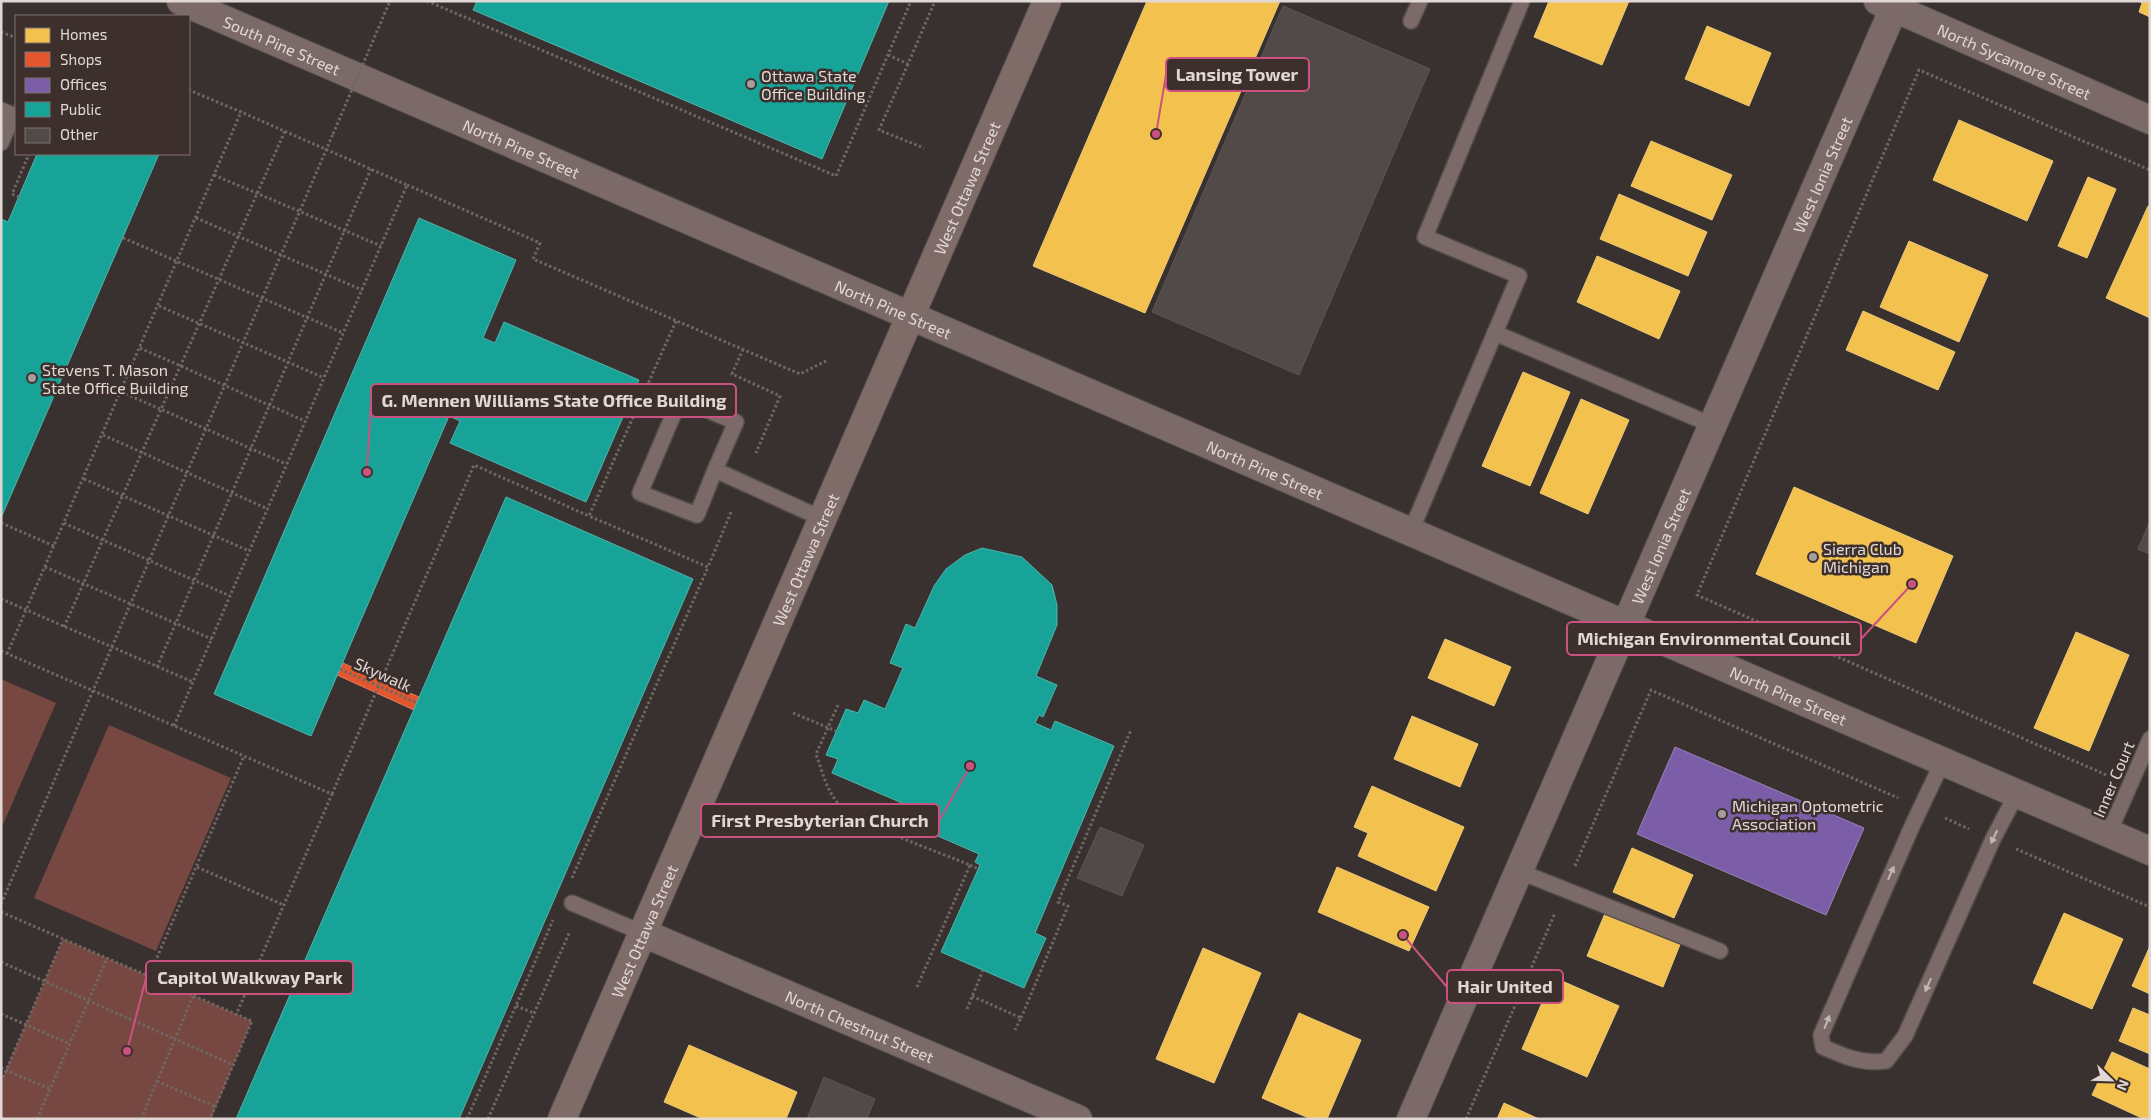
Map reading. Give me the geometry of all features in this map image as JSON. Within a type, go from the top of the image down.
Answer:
[{"type":"main road","name":"West Ottawa Street","points":[[562,1119],[1047,1]]},
{"type":"street","name":"South Pine Street","points":[[181,1],[382,87]]},
{"type":"street","name":"North Sycamore Street","points":[[1890,4],[2150,120]]},
{"type":"street","name":"West Ionia Street","points":[[1411,1119],[1712,425],[1890,4]]},
{"type":"street","name":"North Pine Street","points":[[382,87],[2150,851]]},
{"type":"street","name":"North Chestnut Street","points":[[643,933],[1050,1113],[1078,1119]]},
{"type":"lane","points":[[1411,21],[1420,1]]},
{"type":"lane","points":[[1410,531],[1519,276],[1425,237],[1522,1]]},
{"type":"lane","points":[[1,110],[13,115],[1,143]]},
{"type":"lane","points":[[1495,333],[1712,425]]},
{"type":"lane","points":[[680,399],[736,422],[715,470],[697,515],[640,493],[680,399]]},
{"type":"lane","points":[[715,470],[823,519]]},
{"type":"lane","name":"Inner Court","points":[[2110,833],[2150,739]]},
{"type":"lane","points":[[1943,762],[1821,1036],[1824,1047],[1852,1060],[1870,1063],[1886,1061],[1897,1050],[1993,839],[2017,793]]},
{"type":"lane","points":[[1518,871],[1720,951]]},
{"type":"lane","points":[[572,903],[643,933]]},
{"type":"path","points":[[1,904],[390,1]]},
{"type":"path","points":[[427,1],[836,176],[911,1]]},
{"type":"path","points":[[924,148],[879,130],[935,1]]},
{"type":"path","points":[[1,32],[15,38]]},
{"type":"path","points":[[888,55],[908,64]]},
{"type":"path","points":[[2130,785],[1697,595],[1919,70],[2150,170]]},
{"type":"path","points":[[190,90],[540,242],[533,259],[742,350],[800,374],[828,360]]},
{"type":"path","points":[[7,654],[178,262],[241,112]]},
{"type":"path","points":[[64,626],[285,131]]},
{"type":"path","points":[[19,197],[12,194],[29,155]]},
{"type":"path","points":[[157,667],[286,361],[371,169]]},
{"type":"path","points":[[214,175],[381,246]]},
{"type":"path","points":[[174,726],[407,185]]},
{"type":"path","points":[[196,218],[362,290]]},
{"type":"path","points":[[122,238],[343,333]]},
{"type":"path","points":[[159,306],[324,378]]},
{"type":"path","points":[[140,348],[305,421]]},
{"type":"path","points":[[742,350],[732,374],[780,396],[756,454]]},
{"type":"path","points":[[121,392],[286,464]]},
{"type":"path","points":[[103,435],[268,509]]},
{"type":"path","points":[[236,1014],[474,465],[589,516]]},
{"type":"path","points":[[84,479],[249,551]]},
{"type":"path","points":[[1,523],[54,546]]},
{"type":"path","points":[[64,523],[230,596]]},
{"type":"path","points":[[45,567],[212,639]]},
{"type":"path","points":[[568,887],[708,567]]},
{"type":"path","points":[[1,599],[193,682]]},
{"type":"path","points":[[1,651],[332,794]]},
{"type":"path","name":"Skywalk","points":[[340,669],[416,703]]},
{"type":"path","points":[[1466,1119],[1651,690],[2150,907]]},
{"type":"path","points":[[838,705],[816,754],[826,783],[837,802],[848,812],[876,826],[978,869]]},
{"type":"path","points":[[793,713],[836,731]]},
{"type":"path","points":[[1015,1030],[1068,906],[1058,902],[1131,730]]},
{"type":"path","points":[[149,976],[244,756]]},
{"type":"path","points":[[917,987],[970,865]]},
{"type":"path","points":[[197,867],[284,905]]},
{"type":"path","points":[[1,912],[252,1022],[210,1119]]},
{"type":"path","points":[[467,1119],[556,914]]},
{"type":"path","points":[[488,1119],[570,931]]},
{"type":"path","points":[[1,1082],[46,982],[63,939]]},
{"type":"path","points":[[37,1119],[107,958]]},
{"type":"path","points":[[1,962],[233,1065]]},
{"type":"path","points":[[967,1009],[983,970]]},
{"type":"path","points":[[141,1119],[194,996]]},
{"type":"path","points":[[972,996],[1021,1018]]},
{"type":"path","points":[[516,1006],[534,1013]]},
{"type":"path","points":[[1,1014],[70,1044]]},
{"type":"path","points":[[1,1068],[50,1089]]},
{"type":"path","points":[[157,1081],[216,1107]]},
{"type":"path","points":[[1,1117],[6,1119]]},
{"type":"shaded area","points":[[1,679],[56,703],[1,829]]},
{"type":"shaded area","points":[[109,725],[231,778],[156,951],[34,898]]},
{"type":"shaded area","points":[[63,939],[252,1021],[211,1119],[1,1119],[1,1081]]},
{"type":"building: Homes","points":[[1147,1],[1280,1],[1145,313],[1033,266]]},
{"type":"building: Homes","points":[[1549,1],[1629,1],[1602,65],[1534,37]]},
{"type":"building: Homes","points":[[2139,1],[2150,1],[2150,17],[2139,12],[2142,3]]},
{"type":"building: Homes","points":[[1707,26],[1771,53],[1749,106],[1685,79]]},
{"type":"building: Homes","points":[[1959,120],[2053,161],[2027,221],[1933,180]]},
{"type":"building: Homes","points":[[1651,141],[1732,175],[1712,220],[1631,186]]},
{"type":"building: Homes","points":[[2088,177],[2116,189],[2087,258],[2058,246]]},
{"type":"building: Homes","points":[[1619,194],[1707,232],[1688,276],[1600,239]]},
{"type":"building: Homes","points":[[2148,206],[2150,207],[2150,318],[2106,298]]},
{"type":"building: Homes","points":[[1909,241],[1988,275],[1959,342],[1880,307]]},
{"type":"building: Homes","points":[[1597,256],[1680,291],[1659,339],[1577,302]]},
{"type":"building: Homes","points":[[1863,311],[1955,352],[1938,390],[1846,350]]},
{"type":"building: Homes","points":[[1523,372],[1570,392],[1530,486],[1482,466]]},
{"type":"building: Homes","points":[[1581,399],[1629,420],[1588,514],[1540,493]]},
{"type":"building: Homes","points":[[1794,487],[1953,556],[1916,643],[1756,574]]},
{"type":"building: Homes","points":[[2076,632],[2129,655],[2089,751],[2034,728]]},
{"type":"building: Homes","points":[[1445,639],[1511,667],[1494,706],[1428,678]]},
{"type":"building: Homes","points":[[1412,716],[1478,744],[1460,787],[1394,759]]},
{"type":"building: Homes","points":[[1372,786],[1464,827],[1436,891],[1358,856],[1368,833],[1354,827]]},
{"type":"building: Homes","points":[[1632,848],[1693,875],[1674,918],[1613,892]]},
{"type":"building: Homes","points":[[1337,867],[1429,907],[1409,951],[1318,912]]},
{"type":"building: Homes","points":[[1606,911],[1681,942],[1663,987],[1587,956]]},
{"type":"building: Homes","points":[[2064,913],[2123,939],[2092,1009],[2033,983]]},
{"type":"building: Homes","points":[[2150,946],[2150,994],[2132,986]]},
{"type":"building: Homes","points":[[1203,948],[1261,973],[1214,1083],[1156,1059]]},
{"type":"building: Homes","points":[[1553,977],[1619,1006],[1587,1077],[1522,1049]]},
{"type":"building: Homes","points":[[2133,1008],[2150,1015],[2150,1054],[2119,1041]]},
{"type":"building: Homes","points":[[1299,1013],[1361,1040],[1327,1119],[1311,1119],[1262,1098]]},
{"type":"building: Homes","points":[[689,1045],[797,1092],[786,1119],[703,1119],[664,1102]]},
{"type":"building: Homes","points":[[2112,1052],[2150,1069],[2150,1119],[2144,1119],[2092,1095]]},
{"type":"building: Homes","points":[[1504,1103],[1539,1119],[1497,1119]]},
{"type":"building: Shops","points":[[343,663],[419,697],[414,710],[337,675]]},
{"type":"building: Offices","points":[[1675,747],[1864,828],[1826,915],[1637,834]]},
{"type":"building: Public","name":"Ottawa State Office Building","points":[[477,1],[889,1],[822,159],[473,10]]},
{"type":"building: Public","name":"Stevens T. Mason State Office Building","points":[[37,155],[159,155],[1,518],[1,219],[8,222]]},
{"type":"building: Public","points":[[419,218],[516,260],[483,338],[495,343],[504,322],[639,380],[586,502],[450,443],[460,421],[449,416],[311,736],[214,694]]},
{"type":"building: Public","points":[[506,497],[693,579],[459,1119],[236,1119]]},
{"type":"building: Public","points":[[982,548],[1022,557],[1052,585],[1057,605],[1057,625],[1036,676],[1057,685],[1043,717],[1039,715],[1035,723],[1051,730],[1055,721],[1114,746],[1035,933],[1046,938],[1024,988],[941,952],[980,865],[975,862],[979,854],[931,833],[937,818],[832,773],[838,759],[826,755],[846,709],[858,713],[864,700],[885,709],[903,668],[890,663],[906,624],[915,628],[934,586],[946,569],[965,555]]},
{"type":"building: Other","points":[[1283,6],[1430,69],[1299,375],[1152,312]]},
{"type":"building: Other","points":[[2150,521],[2150,554],[2138,549]]},
{"type":"building: Other","points":[[1100,827],[1144,845],[1122,896],[1077,878]]},
{"type":"building: Other","points":[[824,1077],[875,1099],[867,1119],[807,1119]]},
{"type":"place","name":"Ottawa State Office Building","points":[[751,84]]},
{"type":"place","name":"Lansing Tower","points":[[1156,134]]},
{"type":"place","name":"Stevens T. Mason State Office Building","points":[[32,378]]},
{"type":"place","name":"G. Mennen Williams State Office Building","points":[[367,472]]},
{"type":"place","name":"Sierra Club Michigan","points":[[1813,557]]},
{"type":"place","name":"Michigan Environmental Council","points":[[1912,584]]},
{"type":"place","name":"First Presbyterian Church","points":[[970,766]]},
{"type":"place","name":"Michigan Optometric Association","points":[[1722,814]]},
{"type":"place","name":"Hair United","points":[[1403,935]]},
{"type":"place","name":"Capitol Walkway Park","points":[[127,1051]]}]
